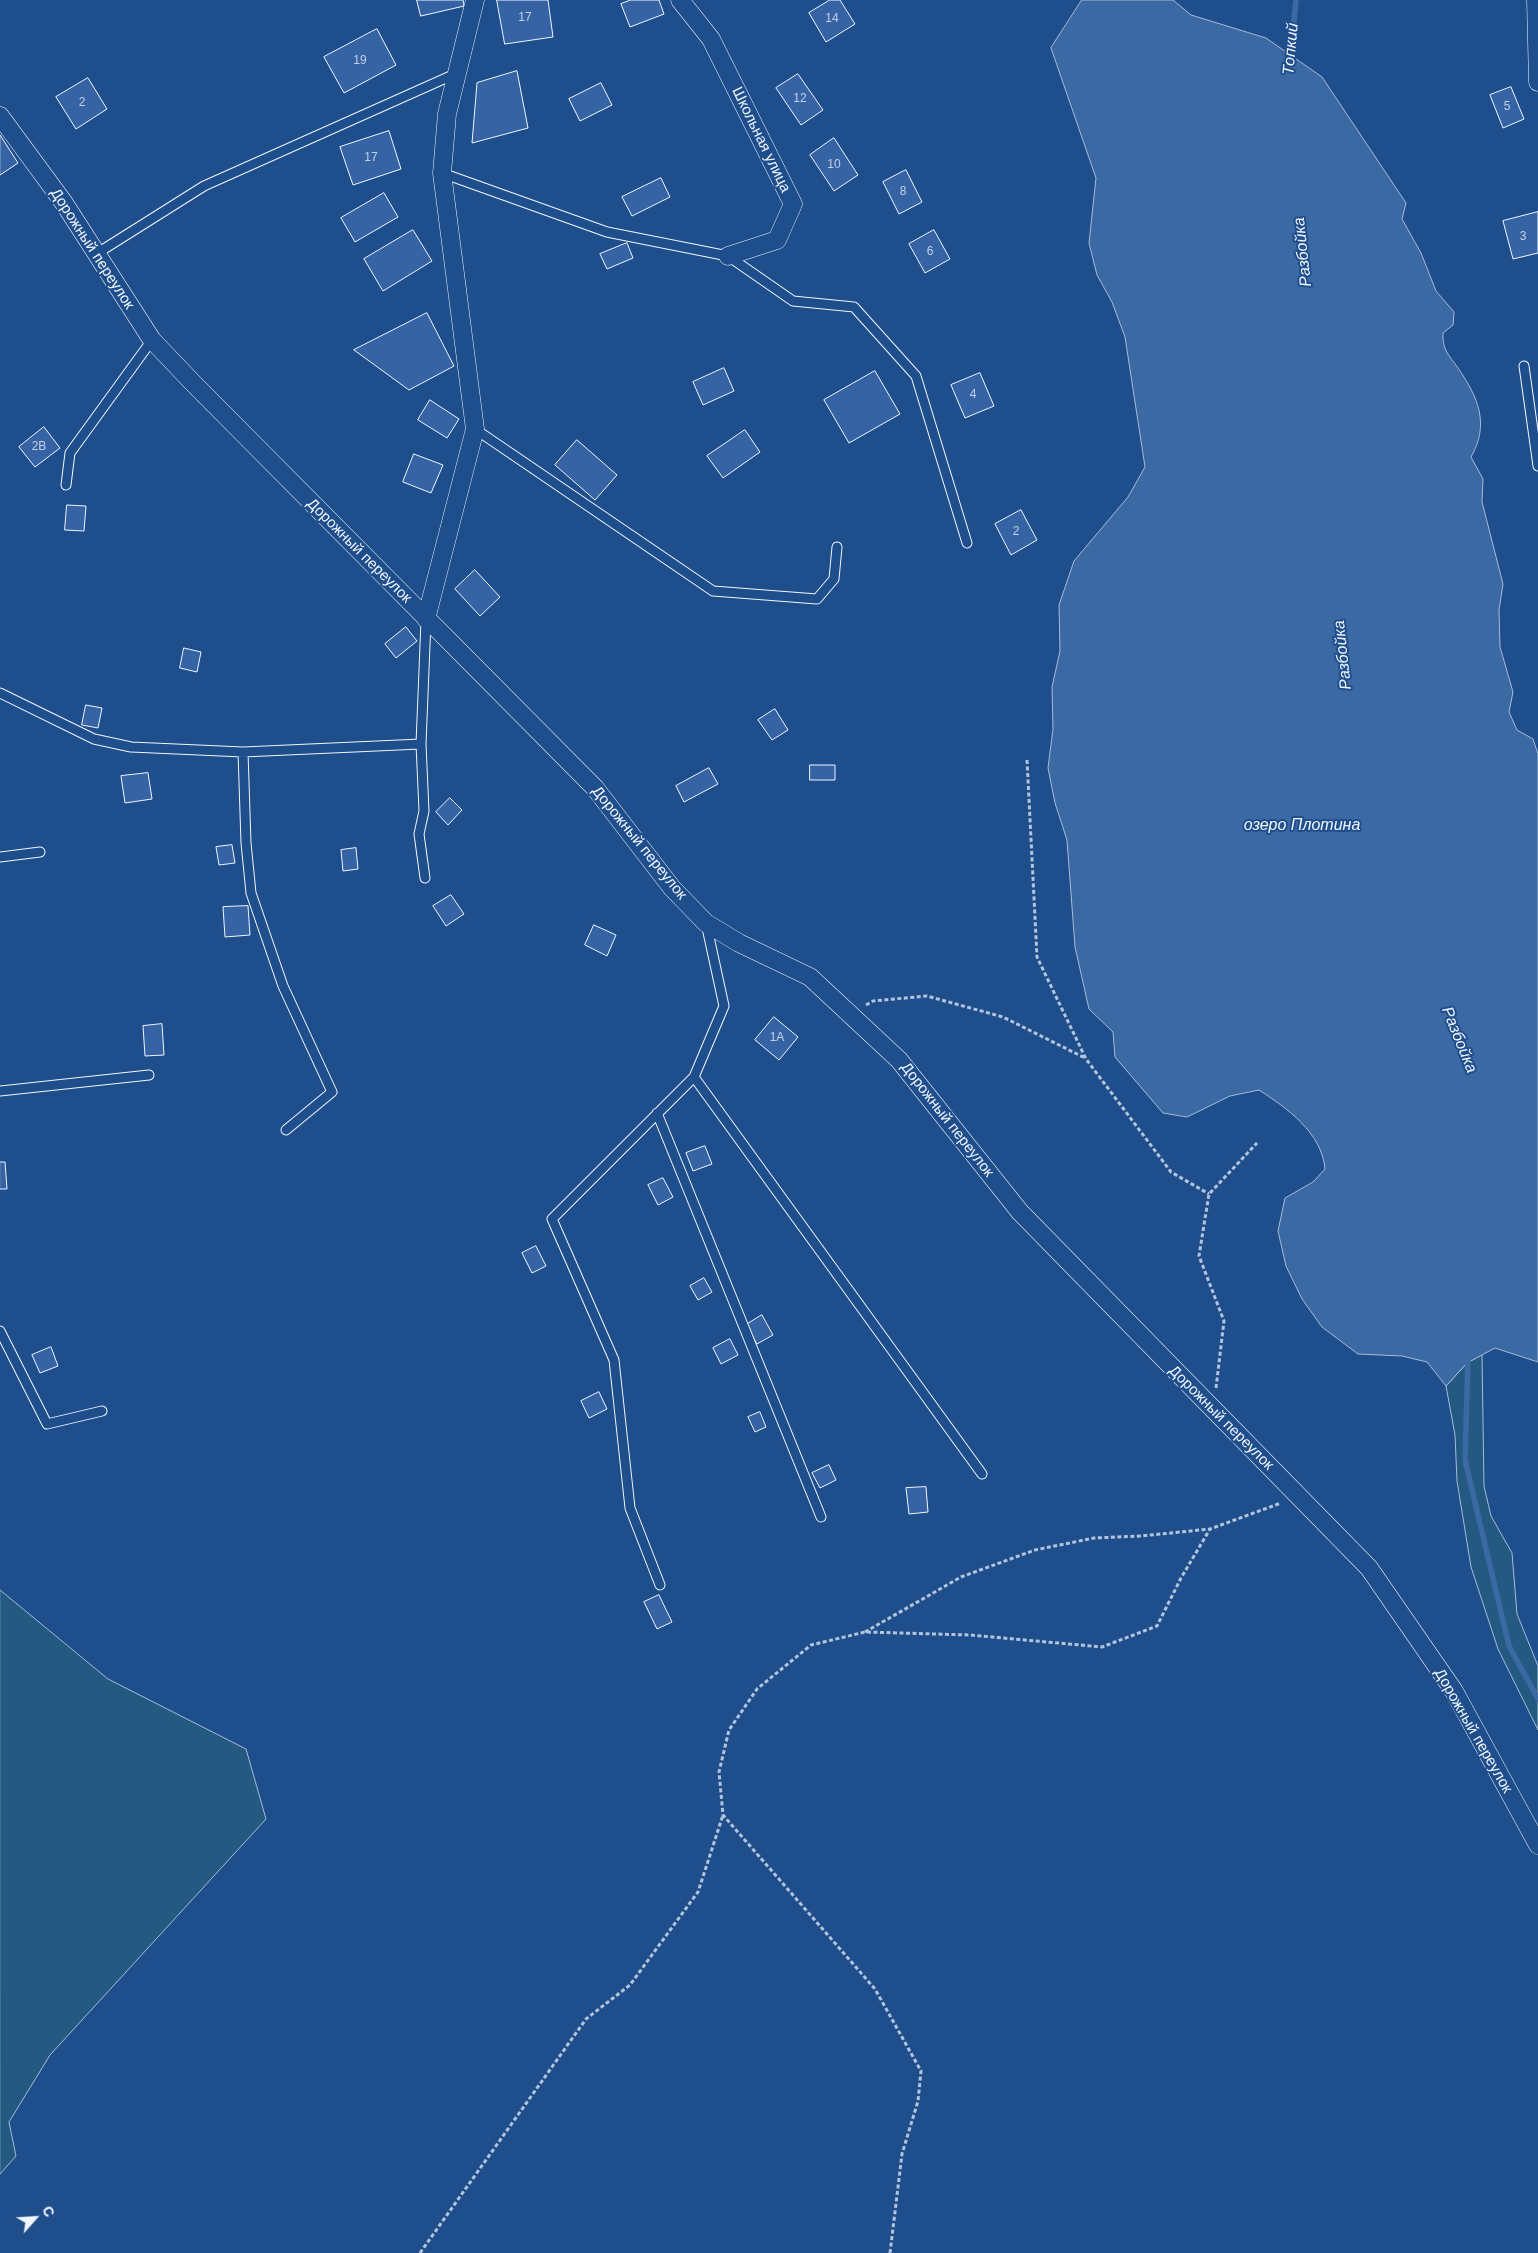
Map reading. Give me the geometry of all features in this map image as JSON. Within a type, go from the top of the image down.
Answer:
[{"type":"street","points":[[426,620],[475,429],[442,173],[447,114],[474,0]]},
{"type":"street","name":"Школьная улица","points":[[680,0],[711,39],[793,204],[776,240],[728,256]]},
{"type":"street","points":[[1536,0],[1538,82]]},
{"type":"street","name":"Дорожный переулок","points":[[0,116],[64,203],[152,340],[426,620],[595,788],[672,888],[706,922],[739,943],[810,977],[899,1060],[1020,1212],[1369,1568],[1449,1683],[1538,1845]]},
{"type":"lane","points":[[96,254],[204,186],[455,74]]},
{"type":"lane","points":[[442,173],[607,232],[728,256],[793,301],[854,307],[916,376],[966,543]]},
{"type":"lane","points":[[66,484],[70,453],[152,340]]},
{"type":"lane","points":[[1524,366],[1538,466]]},
{"type":"lane","points":[[475,429],[713,591],[817,599],[834,580],[837,547]]},
{"type":"lane","points":[[425,878],[419,834],[424,811],[421,744],[426,620]]},
{"type":"lane","points":[[0,692],[94,739],[131,747],[243,752],[421,744]]},
{"type":"lane","points":[[243,752],[246,843],[251,893],[283,986],[332,1092],[286,1130]]},
{"type":"lane","points":[[0,857],[40,852]]},
{"type":"lane","points":[[660,1585],[630,1508],[614,1360],[552,1219],[694,1077],[724,1006],[706,922]]},
{"type":"lane","points":[[0,1090],[150,1075]]},
{"type":"lane","points":[[694,1077],[982,1474]]},
{"type":"lane","points":[[657,1113],[821,1518]]},
{"type":"lane","points":[[0,1331],[47,1424],[102,1411]]},
{"type":"path","points":[[1027,760],[1038,957],[1086,1059],[1171,1172],[1209,1194]]},
{"type":"path","points":[[851,1015],[873,1001],[927,996],[1003,1017],[1086,1059]]},
{"type":"path","points":[[1214,1411],[1224,1321],[1199,1256],[1209,1194],[1257,1143]]},
{"type":"path","points":[[865,1632],[961,1577],[1035,1550],[1094,1538],[1141,1536],[1210,1529],[1298,1496]]},
{"type":"path","points":[[420,2253],[586,2019],[630,1985],[698,1892],[723,1815],[719,1772],[729,1730],[757,1689],[812,1645],[865,1632],[970,1635],[1102,1647],[1157,1626],[1181,1578],[1210,1529]]},
{"type":"path","points":[[723,1815],[875,1989],[921,2071],[918,2101],[902,2154],[890,2253]]},
{"type":"shaded area","points":[[1482,1355],[1484,1486],[1491,1516],[1512,1553],[1517,1614],[1538,1666],[1538,1730],[1498,1649],[1471,1567],[1457,1481],[1455,1435],[1446,1386],[1467,1363]]},
{"type":"shaded area","points":[[0,1590],[108,1679],[246,1749],[266,1819],[50,2055],[9,2122],[16,2156],[0,2174]]},
{"type":"water","name":"озеро Плотина","points":[[1082,0],[1173,0],[1191,15],[1266,38],[1322,77],[1406,203],[1402,219],[1421,253],[1436,291],[1454,312],[1453,325],[1443,333],[1444,344],[1447,352],[1471,389],[1476,400],[1481,422],[1477,445],[1471,457],[1483,479],[1482,502],[1503,584],[1499,610],[1500,647],[1513,692],[1509,712],[1517,730],[1533,739],[1538,754],[1538,1362],[1495,1348],[1467,1363],[1446,1386],[1427,1362],[1402,1356],[1358,1354],[1322,1327],[1302,1299],[1286,1266],[1278,1231],[1285,1198],[1313,1182],[1325,1169],[1317,1144],[1310,1133],[1291,1113],[1259,1090],[1230,1096],[1187,1117],[1163,1113],[1115,1057],[1113,1032],[1089,1009],[1075,947],[1067,840],[1055,803],[1048,768],[1053,729],[1052,687],[1060,651],[1059,605],[1074,561],[1128,497],[1145,467],[1125,337],[1112,302],[1097,275],[1089,243],[1096,178],[1051,48]]},
{"type":"building","points":[[417,0],[463,0],[464,6],[421,16]]},
{"type":"building","points":[[497,0],[548,0],[553,37],[505,44]]},
{"type":"building","points":[[631,0],[659,0],[664,14],[630,27],[621,4]]},
{"type":"building","points":[[830,0],[840,0],[855,24],[826,42],[809,13]]},
{"type":"building","points":[[377,29],[396,65],[344,93],[324,57]]},
{"type":"building","points":[[517,71],[528,128],[472,143],[477,83]]},
{"type":"building","points":[[798,74],[823,110],[801,125],[776,88]]},
{"type":"building","points":[[88,78],[107,109],[76,129],[56,97]]},
{"type":"building","points":[[601,83],[612,105],[580,121],[569,99]]},
{"type":"building","points":[[1511,87],[1524,119],[1503,128],[1490,95]]},
{"type":"building","points":[[389,131],[401,169],[353,185],[340,147]]},
{"type":"building","points":[[0,135],[18,163],[0,175]]},
{"type":"building","points":[[834,138],[858,175],[834,191],[810,155]]},
{"type":"building","points":[[906,170],[922,202],[899,214],[883,182]]},
{"type":"building","points":[[661,178],[670,197],[632,216],[622,197]]},
{"type":"building","points":[[384,193],[398,217],[355,242],[341,218]]},
{"type":"building","points":[[1538,212],[1538,253],[1513,259],[1503,221]]},
{"type":"building","points":[[413,230],[432,261],[383,291],[364,259]]},
{"type":"building","points":[[934,230],[950,259],[925,273],[909,244]]},
{"type":"building","points":[[627,243],[633,258],[607,269],[600,254]]},
{"type":"building","points":[[427,313],[454,366],[409,390],[354,350]]},
{"type":"building","points":[[724,368],[734,391],[703,405],[693,382]]},
{"type":"building","points":[[875,371],[900,414],[849,443],[824,400]]},
{"type":"building","points":[[980,373],[994,406],[965,418],[951,385]]},
{"type":"building","points":[[430,400],[459,419],[447,438],[418,420]]},
{"type":"building","points":[[44,427],[60,448],[35,467],[19,447]]},
{"type":"building","points":[[745,430],[760,452],[723,478],[707,456]]},
{"type":"building","points":[[577,440],[617,475],[595,500],[555,465]]},
{"type":"building","points":[[414,454],[443,465],[431,493],[403,482]]},
{"type":"building","points":[[67,505],[86,506],[84,531],[65,530]]},
{"type":"building","points":[[1021,510],[1037,540],[1011,555],[995,524]]},
{"type":"building","points":[[475,570],[500,597],[480,616],[455,589]]},
{"type":"building","points":[[406,627],[417,641],[396,658],[385,644]]},
{"type":"building","points":[[184,648],[201,652],[197,672],[180,668]]},
{"type":"building","points":[[86,705],[102,708],[98,728],[82,725]]},
{"type":"building","points":[[775,709],[788,730],[772,740],[758,720]]},
{"type":"building","points":[[810,765],[835,765],[835,780],[810,780]]},
{"type":"building","points":[[709,768],[718,784],[684,802],[676,786]]},
{"type":"building","points":[[148,773],[152,799],[125,803],[121,776]]},
{"type":"building","points":[[450,798],[462,810],[448,825],[436,812]]},
{"type":"building","points":[[232,845],[235,863],[219,865],[216,847]]},
{"type":"building","points":[[356,848],[358,869],[343,871],[341,850]]},
{"type":"building","points":[[451,895],[464,914],[446,926],[433,906]]},
{"type":"building","points":[[248,906],[250,935],[225,937],[223,907]]},
{"type":"building","points":[[594,925],[616,935],[607,956],[585,945]]},
{"type":"building","points":[[774,1017],[798,1037],[779,1060],[755,1040]]},
{"type":"building","points":[[162,1024],[164,1055],[145,1056],[143,1026]]},
{"type":"building","points":[[705,1146],[712,1164],[693,1171],[686,1153]]},
{"type":"building","points":[[0,1162],[5,1162],[7,1189],[0,1189]]},
{"type":"building","points":[[663,1178],[673,1197],[658,1205],[648,1185]]},
{"type":"building","points":[[536,1246],[546,1266],[532,1273],[522,1253]]},
{"type":"building","points":[[704,1278],[712,1292],[698,1300],[690,1286]]},
{"type":"building","points":[[762,1315],[773,1335],[757,1344],[746,1325]]},
{"type":"building","points":[[730,1339],[738,1355],[721,1364],[713,1348]]},
{"type":"building","points":[[51,1347],[58,1366],[40,1373],[32,1355]]},
{"type":"building","points":[[599,1392],[607,1409],[589,1418],[581,1401]]},
{"type":"building","points":[[760,1412],[766,1427],[755,1432],[748,1417]]},
{"type":"building","points":[[829,1465],[836,1480],[820,1488],[812,1473]]},
{"type":"building","points":[[926,1487],[928,1512],[909,1514],[906,1488]]},
{"type":"building","points":[[659,1595],[672,1622],[657,1629],[644,1602]]},
{"type":"waterway","name":"Топкий","points":[[1290,63],[1296,0]]},
{"type":"waterway","points":[[1468,1358],[1465,1460],[1509,1646],[1538,1699]]},
{"type":"water label","name":"Разбойка","points":[[1303,252]]},
{"type":"water label","name":"Разбойка","points":[[1343,655]]},
{"type":"water label","name":"Разбойка","points":[[1459,1040]]}]
